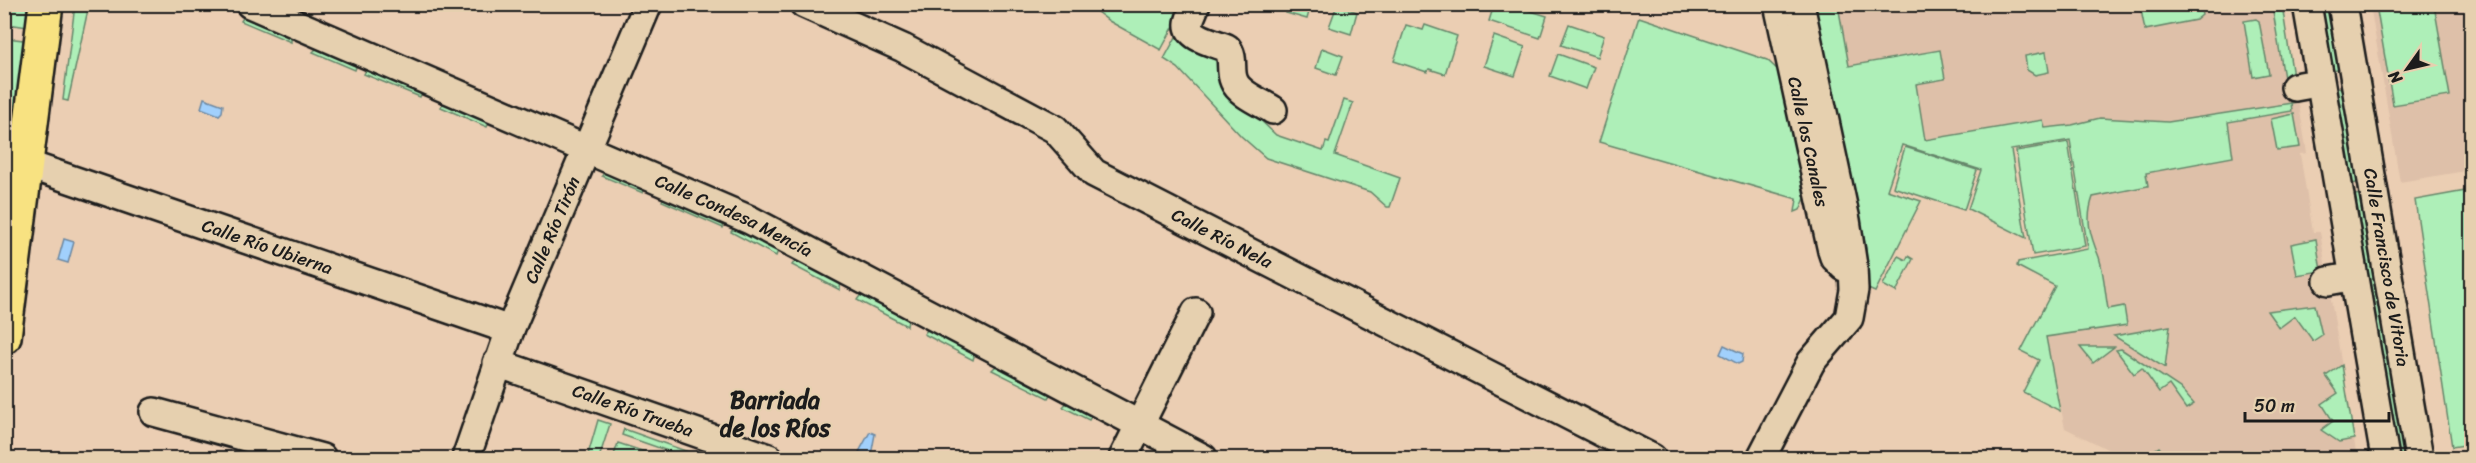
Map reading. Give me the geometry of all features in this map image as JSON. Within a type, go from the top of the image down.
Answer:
[{"type":"main road","points":[[4,337],[46,4]]},
{"type":"street","name":"Calle Condesa Mencía","points":[[250,4],[750,220],[1203,459]]},
{"type":"street","name":"Calle Río Tirón","points":[[466,459],[510,330],[648,4]]},
{"type":"street","name":"Calle Río Nela","points":[[804,4],[903,48],[1055,129],[1094,173],[1652,459]]},
{"type":"street","points":[[1196,4],[1189,23],[1190,30],[1194,34],[1227,48],[1232,57],[1233,79],[1237,86],[1273,111]]},
{"type":"street","name":"Calle los Canales","points":[[1761,459],[1815,357],[1849,318],[1854,290],[1846,220],[1798,45],[1778,4]]},
{"type":"street","name":"Calle los Canales","points":[[1800,4],[1798,45],[1827,224],[1834,257],[1844,267],[1853,266]]},
{"type":"street","name":"Calle Francisco de Vitoria","points":[[2307,4],[2307,84],[2385,459]]},
{"type":"street","name":"Calle Francisco de Vitoria","points":[[2342,4],[2419,459]]},
{"type":"street","points":[[2307,84],[2354,76]]},
{"type":"street","name":"Calle Río Ubierna","points":[[26,164],[510,330]]},
{"type":"street","points":[[1123,459],[1196,312]]},
{"type":"street","name":"Calle Río Trueba","points":[[497,363],[769,459]]},
{"type":"street","points":[[154,412],[322,459]]},
{"type":"shaded area","points":[[1813,5],[2282,5],[2307,153],[2300,154],[2313,232],[2320,232],[2357,458],[2125,458],[2065,428],[2046,337],[2101,329],[2070,140],[2011,150],[2016,181],[1838,125]]},
{"type":"shaded area","points":[[2370,5],[2471,5],[2471,170],[2400,182]]},
{"type":"green space","points":[[10,5],[36,5],[34,28],[8,24]]},
{"type":"green space","points":[[75,5],[89,5],[68,101],[63,100]]},
{"type":"green space","points":[[1088,5],[1185,5],[1161,50],[1109,21]]},
{"type":"green space","points":[[1288,5],[1311,5],[1307,19],[1286,13]]},
{"type":"green space","points":[[1337,5],[1357,12],[1351,34],[1329,27]]},
{"type":"green space","points":[[1494,5],[1511,5],[1547,16],[1540,38],[1489,21]]},
{"type":"green space","points":[[1838,5],[1849,66],[1940,50],[1945,79],[1916,84],[1925,140],[2043,120],[2045,128],[2072,125],[2100,118],[2168,122],[2291,103],[2292,111],[2228,122],[2233,157],[2146,173],[2148,186],[2093,197],[2089,220],[2093,242],[2101,263],[2108,309],[2124,306],[2127,325],[2046,337],[2060,411],[2023,392],[2039,360],[2021,351],[2055,286],[2017,266],[2018,262],[2088,249],[2070,140],[2011,150],[2026,238],[1968,209],[1981,170],[1902,145],[1887,190],[1921,201],[1875,292],[1868,289],[1866,248],[1814,7]]},
{"type":"green space","points":[[2140,5],[2200,5],[2202,15],[2196,20],[2145,30]]},
{"type":"green space","points":[[2272,5],[2282,5],[2293,77],[2284,78]]},
{"type":"green space","points":[[2322,5],[2330,5],[2341,69],[2333,71]]},
{"type":"green space","points":[[2376,5],[2434,5],[2450,96],[2393,105]]},
{"type":"green space","points":[[245,15],[291,33],[291,42],[241,21]]},
{"type":"green space","points":[[1639,17],[1767,60],[1778,70],[1805,186],[1806,196],[1800,210],[1795,212],[1797,199],[1599,142]]},
{"type":"green space","points":[[2256,19],[2259,21],[2269,74],[2253,77],[2244,21]]},
{"type":"green space","points":[[1569,24],[1604,36],[1597,57],[1561,45]]},
{"type":"green space","points":[[1406,25],[1423,30],[1425,25],[1457,36],[1445,74],[1429,69],[1427,72],[1394,61]]},
{"type":"green space","points":[[1494,36],[1525,47],[1515,76],[1484,66]]},
{"type":"green space","points":[[1176,37],[1195,44],[1221,59],[1222,83],[1276,135],[1323,151],[1326,142],[1329,143],[1344,100],[1353,103],[1335,155],[1400,178],[1390,207],[1370,192],[1266,158],[1241,136],[1178,68],[1164,59]]},
{"type":"green space","points":[[6,38],[32,41],[15,177],[5,176]]},
{"type":"green space","points":[[320,45],[357,64],[355,70],[313,52]]},
{"type":"green space","points":[[1322,48],[1343,56],[1336,75],[1316,68]]},
{"type":"green space","points":[[2046,52],[2049,72],[2035,75],[2027,70],[2025,56]]},
{"type":"green space","points":[[1558,54],[1594,67],[1586,89],[1550,76]]},
{"type":"green space","points":[[367,68],[422,92],[420,97],[364,74]]},
{"type":"green space","points":[[2344,87],[2360,182],[2352,184],[2336,88]]},
{"type":"green space","points":[[444,100],[489,121],[487,127],[441,107]]},
{"type":"green space","points":[[2294,114],[2300,147],[2277,150],[2271,119]]},
{"type":"green space","points":[[2068,142],[2085,246],[2033,255],[2016,151]]},
{"type":"green space","points":[[1905,147],[1977,170],[1964,210],[1893,187]]},
{"type":"green space","points":[[606,170],[645,186],[643,193],[602,176]]},
{"type":"green space","points":[[2471,190],[2471,444],[2452,447],[2415,200]]},
{"type":"green space","points":[[2362,194],[2405,458],[2398,458],[2354,195]]},
{"type":"green space","points":[[664,197],[725,220],[723,228],[662,201]]},
{"type":"green space","points":[[736,225],[779,248],[776,256],[731,232]]},
{"type":"green space","points":[[2316,239],[2321,271],[2297,275],[2291,244]]},
{"type":"green space","points":[[1898,256],[1906,260],[1908,256],[1913,259],[1896,292],[1883,285]]},
{"type":"green space","points":[[798,257],[841,279],[840,290],[792,265]]},
{"type":"green space","points":[[862,293],[909,314],[907,326],[857,300]]},
{"type":"green space","points":[[2315,305],[2322,335],[2313,341],[2295,316],[2279,328],[2267,311]]},
{"type":"green space","points":[[2170,326],[2165,368],[2114,336]]},
{"type":"green space","points":[[928,329],[975,353],[973,360],[924,334]]},
{"type":"green space","points":[[2080,347],[2114,347],[2093,363]]},
{"type":"green space","points":[[2121,349],[2180,388],[2194,404],[2186,409],[2169,385],[2159,392],[2142,368],[2134,374],[2116,350]]},
{"type":"green space","points":[[1000,362],[1051,393],[1048,398],[992,370]]},
{"type":"green space","points":[[2342,365],[2354,439],[2339,442],[2321,430],[2333,421],[2322,404],[2338,393],[2326,376]]},
{"type":"green space","points":[[1070,399],[1094,411],[1089,420],[1063,407]]},
{"type":"green space","points":[[598,420],[610,424],[599,458],[587,458]]},
{"type":"green space","points":[[624,429],[705,458],[688,458],[622,435]]},
{"type":"green space","points":[[618,443],[663,458],[613,458]]},
{"type":"green space","points":[[2159,447],[2167,458],[2142,458]]},
{"type":"water","points":[[204,98],[223,105],[222,112],[219,115],[201,108]]},
{"type":"water","points":[[64,239],[74,242],[68,263],[58,260]]},
{"type":"water","points":[[1724,345],[1743,354],[1742,362],[1738,364],[1720,354]]},
{"type":"water","points":[[870,432],[875,434],[872,450],[868,456],[859,452]]},
{"type":"district","name":"Barriada de los Ríos","points":[[775,414]]}]
